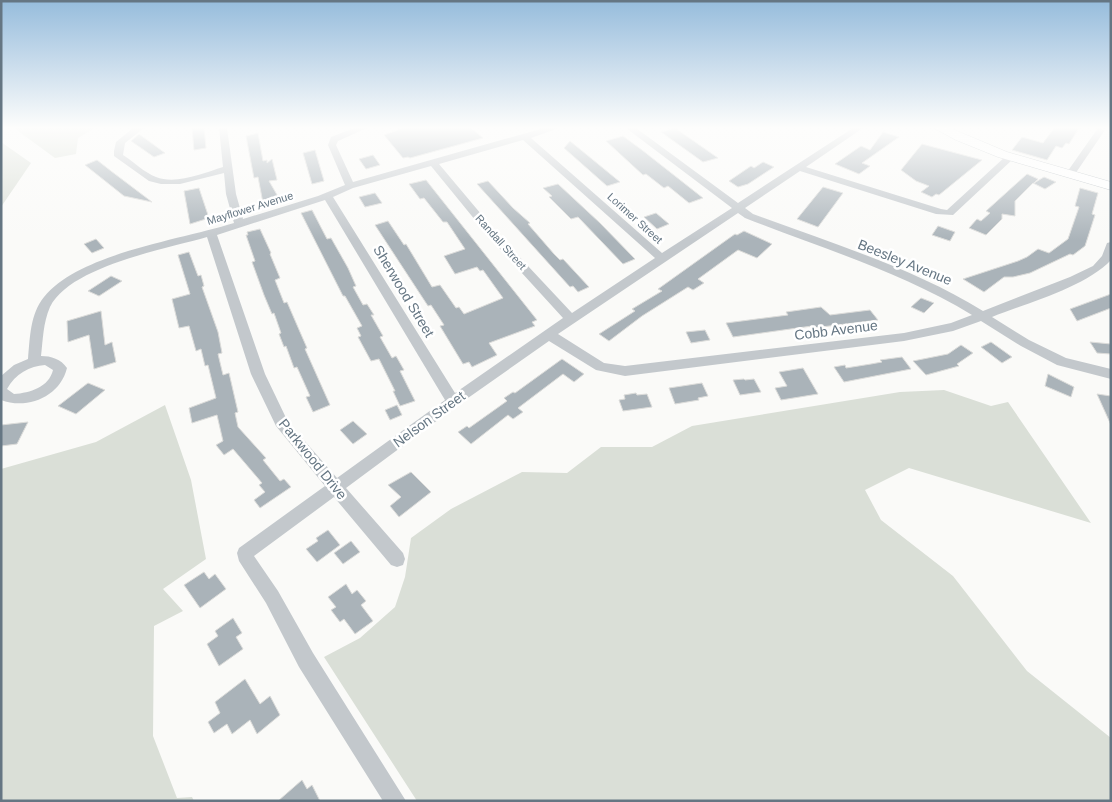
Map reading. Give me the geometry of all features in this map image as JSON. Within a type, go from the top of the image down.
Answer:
[{"type":"main road","points":[[1036,165],[1111,186]]},
{"type":"street","points":[[130,165],[157,181],[182,180],[226,169]]},
{"type":"street","points":[[226,165],[230,194],[239,224]]},
{"type":"street","points":[[341,165],[350,186]]},
{"type":"street","name":"Mayflower Avenue","points":[[34,362],[36,334],[40,317],[49,300],[64,284],[84,272],[107,262],[211,233],[328,197],[350,186],[424,165]]},
{"type":"street","name":"Randall Street","points":[[435,165],[493,235],[571,318]]},
{"type":"street","name":"Lorimer Street","points":[[557,165],[661,258]]},
{"type":"street","name":"Beesley Avenue","points":[[681,165],[757,220],[919,281],[984,316],[1024,343],[1062,362],[1111,374]]},
{"type":"street","name":"Nelson Street","points":[[396,801],[306,660],[272,597],[247,561],[245,553],[453,401],[571,318],[803,165]]},
{"type":"street","points":[[799,168],[940,212],[949,213],[1001,165]]},
{"type":"street","points":[[1070,175],[1077,165]]},
{"type":"street","name":"Sherwood Street","points":[[328,197],[453,401]]},
{"type":"street","name":"Parkwood Drive","points":[[211,233],[258,374],[283,426],[397,559]]},
{"type":"street","name":"Cobb Avenue","points":[[549,335],[601,367],[625,371],[904,337],[954,327],[1074,280],[1097,268],[1107,257],[1111,245]]},
{"type":"street","points":[[34,362],[51,362],[60,368],[57,379],[51,386],[39,394],[24,398],[7,398],[2,394],[1,389],[8,376],[34,362]]},
{"type":"shaded area","points":[[1,165],[29,165],[1,207]]},
{"type":"shaded area","points":[[944,390],[991,406],[1008,402],[1091,523],[909,468],[865,490],[881,520],[953,576],[1027,671],[1111,738],[1111,801],[417,801],[324,657],[360,638],[395,607],[405,577],[411,538],[451,509],[522,472],[567,473],[601,447],[652,447],[692,426],[900,392]]},
{"type":"shaded area","points":[[165,405],[191,480],[206,559],[163,589],[183,611],[154,626],[153,736],[177,798],[192,797],[194,801],[1,801],[1,469],[96,442]]},
{"type":"building","points":[[86,165],[104,165],[152,202],[124,196]]},
{"type":"building","points":[[252,165],[274,165],[277,180],[269,181],[280,200],[263,203],[258,177],[254,178]]},
{"type":"building","points":[[307,165],[319,165],[324,181],[312,184]]},
{"type":"building","points":[[363,165],[379,165],[366,169]]},
{"type":"building","points":[[584,165],[600,165],[620,182],[607,186]]},
{"type":"building","points":[[633,165],[662,165],[703,198],[689,203],[668,186],[664,188],[646,174],[643,175]]},
{"type":"building","points":[[758,165],[774,167],[748,184],[738,187],[729,181],[751,166],[754,168]]},
{"type":"building","points":[[838,165],[870,166],[859,174]]},
{"type":"building","points":[[905,165],[975,165],[939,195],[936,194],[932,197],[921,192],[929,186],[916,181],[901,170]]},
{"type":"building","points":[[1027,174],[1038,179],[1034,183],[1044,177],[1056,182],[1045,189],[1033,183],[1015,201],[1015,216],[1002,214],[1002,219],[986,235],[969,228],[977,219],[981,221],[990,213],[986,211]]},
{"type":"building","points":[[426,180],[537,320],[532,322],[535,326],[489,343],[497,355],[472,367],[469,362],[463,364],[440,326],[444,325],[431,305],[428,306],[375,225],[388,221],[404,245],[406,244],[432,287],[440,285],[456,308],[459,307],[464,314],[503,298],[483,270],[480,271],[477,267],[455,274],[444,256],[465,249],[447,222],[443,222],[424,198],[420,199],[409,184]]},
{"type":"building","points":[[488,181],[530,223],[528,224],[554,254],[560,260],[563,259],[589,287],[578,292],[573,286],[570,287],[477,184]]},
{"type":"building","points":[[558,184],[635,259],[623,264],[578,217],[571,219],[549,197],[552,196],[543,188]]},
{"type":"building","points":[[823,187],[843,193],[818,227],[797,219]]},
{"type":"building","points":[[199,188],[209,218],[190,224],[184,191]]},
{"type":"building","points":[[1080,188],[1098,193],[1092,214],[1095,215],[1085,246],[1073,255],[1070,254],[1030,273],[1004,277],[984,292],[963,279],[1018,261],[1038,249],[1049,253],[1068,239],[1079,207],[1075,206]]},
{"type":"building","points":[[375,193],[382,203],[365,207],[359,197]]},
{"type":"building","points":[[312,210],[327,239],[331,238],[348,268],[356,286],[353,287],[363,305],[367,304],[374,315],[371,315],[383,336],[380,337],[392,358],[396,356],[404,370],[400,371],[415,401],[400,406],[393,391],[395,391],[379,359],[371,361],[358,337],[361,336],[357,328],[362,326],[345,296],[343,296],[301,213]]},
{"type":"building","points":[[656,213],[669,224],[657,229],[644,217]]},
{"type":"building","points":[[938,226],[955,232],[950,241],[932,235]]},
{"type":"building","points":[[260,229],[280,278],[275,280],[284,303],[287,302],[330,405],[313,412],[306,397],[310,396],[297,367],[294,368],[286,346],[284,347],[274,313],[272,314],[252,262],[255,261],[246,235],[248,235],[247,232]]},
{"type":"building","points":[[744,231],[772,244],[757,258],[738,250],[698,279],[704,283],[693,290],[688,287],[642,316],[609,341],[599,334],[635,311],[632,309],[662,291],[658,289],[735,234],[737,235]]},
{"type":"building","points":[[96,239],[104,248],[92,253],[84,244]]},
{"type":"building","points":[[189,252],[198,276],[201,275],[204,286],[202,287],[218,332],[222,353],[218,354],[223,375],[229,373],[238,412],[235,413],[238,427],[266,458],[263,460],[280,481],[284,479],[291,487],[260,508],[254,500],[265,492],[259,485],[262,483],[233,449],[224,455],[216,445],[223,441],[217,415],[192,423],[189,408],[216,398],[208,365],[205,366],[201,349],[196,351],[189,326],[179,328],[172,299],[190,294],[178,255]]},
{"type":"building","points":[[111,276],[122,281],[99,296],[88,291]]},
{"type":"building","points":[[1111,294],[1111,308],[1077,321],[1070,309]]},
{"type":"building","points":[[921,298],[934,303],[924,313],[911,307]]},
{"type":"building","points":[[821,307],[830,315],[870,310],[878,320],[813,328],[812,326],[733,337],[726,323],[788,315],[786,312]]},
{"type":"building","points":[[101,311],[105,345],[112,342],[116,362],[94,369],[89,335],[68,342],[67,321]]},
{"type":"building","points":[[705,330],[710,340],[691,343],[686,332]]},
{"type":"building","points":[[991,342],[1012,357],[1002,363],[981,347]]},
{"type":"building","points":[[1090,342],[1111,344],[1111,354],[1097,353]]},
{"type":"building","points":[[961,345],[973,353],[957,364],[959,366],[926,375],[913,361],[948,354]]},
{"type":"building","points":[[902,357],[911,369],[844,382],[834,367],[845,365],[846,368]]},
{"type":"building","points":[[562,359],[584,374],[574,382],[563,374],[518,408],[523,412],[513,419],[508,415],[471,444],[458,432],[467,426],[469,428],[507,401],[504,398],[513,392],[515,393]]},
{"type":"building","points":[[803,368],[818,394],[781,400],[775,388],[787,386],[779,372]]},
{"type":"building","points":[[1048,374],[1074,387],[1071,397],[1045,386]]},
{"type":"building","points":[[754,379],[761,392],[740,395],[733,380]]},
{"type":"building","points":[[88,383],[105,390],[76,414],[58,406]]},
{"type":"building","points":[[702,383],[708,396],[698,398],[699,400],[675,404],[669,388]]},
{"type":"building","points":[[636,393],[637,395],[647,394],[652,407],[623,411],[619,400],[625,399],[624,395]]},
{"type":"building","points":[[1097,394],[1111,396],[1111,425]]},
{"type":"building","points":[[397,405],[402,415],[390,420],[385,410]]},
{"type":"building","points":[[353,421],[367,434],[353,444],[340,430]]},
{"type":"building","points":[[28,422],[17,444],[1,446],[1,425]]},
{"type":"building","points":[[411,472],[431,492],[399,517],[390,506],[401,497],[388,485]]},
{"type":"building","points":[[328,530],[340,545],[317,562],[306,549],[318,541],[316,538]]},
{"type":"building","points":[[351,541],[360,552],[343,564],[334,553]]},
{"type":"building","points":[[204,572],[209,579],[215,574],[226,589],[200,608],[184,585]]},
{"type":"building","points":[[346,584],[352,594],[357,590],[366,601],[361,605],[373,621],[355,634],[344,619],[340,622],[331,610],[336,607],[328,597]]},
{"type":"building","points":[[233,618],[242,633],[236,637],[243,649],[219,666],[207,644],[218,636],[215,631]]},
{"type":"building","points":[[245,679],[260,704],[270,696],[280,715],[257,734],[250,720],[232,734],[227,724],[214,733],[208,722],[220,713],[215,702]]},
{"type":"building","points":[[302,780],[307,789],[312,785],[320,801],[278,801]]}]
